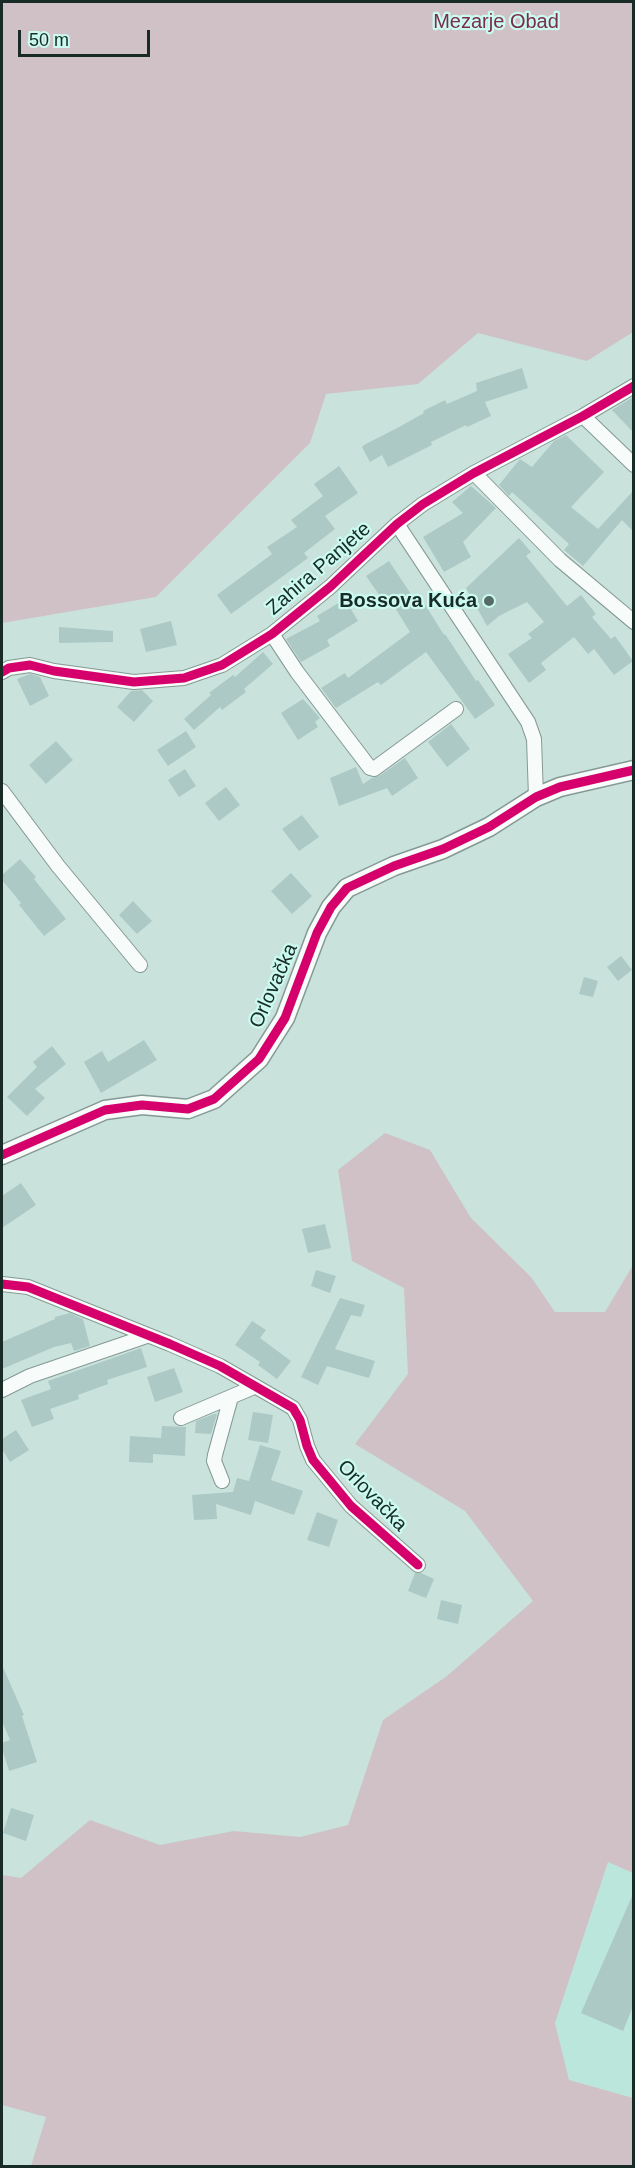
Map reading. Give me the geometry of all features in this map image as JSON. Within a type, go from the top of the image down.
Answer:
[{"type":"street","name":"Zahira Panjete","points":[[2,672],[9,668],[30,665],[54,671],[134,682],[184,678],[222,665],[272,634],[330,587],[397,524],[423,504],[474,473],[584,416],[633,386]]},
{"type":"street","points":[[584,416],[633,465]]},
{"type":"street","points":[[474,473],[560,560],[633,622]]},
{"type":"street","points":[[397,524],[528,722],[534,739],[536,797]]},
{"type":"street","points":[[272,634],[297,672],[370,768],[374,769],[456,709]]},
{"type":"street","name":"Orlovačka","points":[[2,1155],[105,1110],[142,1105],[188,1109],[199,1107],[214,1099],[259,1059],[285,1018],[317,933],[331,908],[347,888],[394,866],[443,849],[489,827],[536,797],[560,787],[633,770]]},
{"type":"street","points":[[2,791],[58,866],[140,965]]},
{"type":"street","name":"Orlovačka","points":[[2,1284],[28,1287],[220,1366],[293,1408],[300,1420],[313,1460],[351,1506],[418,1565]]},
{"type":"street","points":[[2,1390],[30,1376],[147,1336]]},
{"type":"street","points":[[181,1418],[254,1387]]},
{"type":"street","points":[[222,1481],[214,1461],[231,1397]]},
{"type":"shaded area","points":[[608,1862],[633,1873],[633,2098],[569,2080],[555,2023]]},
{"type":"green space","name":"Mezarje Obad","points":[[2,2],[633,2],[633,332],[587,361],[478,333],[418,384],[326,394],[310,443],[156,597],[2,623]]},
{"type":"green space","points":[[385,1133],[430,1150],[471,1218],[531,1277],[555,1312],[605,1312],[633,1265],[633,1873],[608,1862],[555,2023],[569,2080],[633,2098],[633,2166],[31,2166],[46,2117],[2,2105],[2,1875],[21,1878],[90,1820],[160,1845],[234,1831],[300,1837],[348,1825],[383,1720],[447,1676],[533,1601],[465,1511],[355,1444],[408,1374],[404,1288],[352,1261],[338,1170]]},
{"type":"building","points":[[522,368],[528,388],[485,402],[491,416],[431,442],[432,445],[388,467],[382,455],[370,462],[362,447],[364,445],[445,400],[447,404],[477,391],[476,383]]},
{"type":"building","points":[[633,397],[633,432],[612,410]]},
{"type":"building","points":[[566,435],[604,472],[571,507],[598,529],[633,491],[633,531],[622,520],[583,566],[564,550],[569,544],[512,492],[509,496],[499,485],[520,459],[532,467],[554,441]]},
{"type":"building","points":[[339,466],[358,493],[325,516],[335,529],[304,553],[308,558],[231,614],[217,595],[272,554],[267,547],[297,527],[291,520],[323,496],[314,484]]},
{"type":"building","points":[[471,486],[496,508],[463,542],[471,557],[444,572],[423,537],[463,513],[452,502]]},
{"type":"building","points":[[519,538],[531,552],[526,556],[567,606],[581,595],[596,614],[592,617],[611,639],[615,636],[633,661],[614,675],[594,649],[588,654],[574,637],[541,663],[546,670],[529,683],[508,654],[532,638],[528,634],[544,622],[527,602],[499,616],[487,626],[466,588]]},
{"type":"building","points":[[389,561],[419,606],[424,603],[476,681],[478,680],[495,705],[475,719],[426,652],[381,685],[378,682],[336,708],[321,688],[345,673],[348,678],[410,632],[389,598],[384,602],[366,576]]},
{"type":"building","points":[[345,599],[358,621],[327,640],[330,646],[301,662],[286,639],[320,621],[317,616]]},
{"type":"building","points":[[171,621],[177,645],[146,652],[140,629]]},
{"type":"building","points":[[59,627],[113,631],[113,642],[59,643]]},
{"type":"building","points":[[263,652],[273,664],[244,689],[246,692],[222,710],[220,707],[194,730],[184,719],[211,695],[209,693],[233,675],[235,677]]},
{"type":"building","points":[[30,674],[40,677],[49,696],[30,706],[17,679]]},
{"type":"building","points":[[142,690],[153,701],[134,722],[117,707],[131,691]]},
{"type":"building","points":[[303,699],[320,718],[315,722],[318,727],[298,740],[281,713]]},
{"type":"building","points":[[451,724],[470,749],[447,767],[428,742]]},
{"type":"building","points":[[186,731],[196,747],[168,766],[157,750]]},
{"type":"building","points":[[56,741],[73,760],[46,784],[29,765]]},
{"type":"building","points":[[405,758],[418,778],[392,796],[387,788],[339,806],[330,778],[356,767],[363,784]]},
{"type":"building","points":[[185,769],[196,786],[179,797],[168,780]]},
{"type":"building","points":[[226,787],[240,805],[219,821],[205,803]]},
{"type":"building","points":[[302,815],[319,837],[299,851],[282,829]]},
{"type":"building","points":[[20,859],[66,919],[44,936],[2,880],[2,875]]},
{"type":"building","points":[[291,873],[312,896],[292,914],[271,891]]},
{"type":"building","points":[[133,901],[152,921],[137,934],[119,915]]},
{"type":"building","points":[[621,956],[632,970],[618,981],[607,967]]},
{"type":"building","points":[[584,977],[598,981],[593,997],[579,994]]},
{"type":"building","points":[[144,1040],[157,1060],[101,1093],[84,1062],[102,1051],[108,1062]]},
{"type":"building","points":[[52,1046],[66,1064],[35,1089],[45,1098],[27,1116],[7,1097],[37,1067],[33,1062]]},
{"type":"building","points":[[21,1183],[36,1205],[2,1228],[2,1196]]},
{"type":"building","points":[[325,1224],[331,1248],[308,1253],[302,1229]]},
{"type":"building","points":[[316,1270],[336,1276],[330,1293],[311,1286]]},
{"type":"building","points":[[340,1298],[365,1305],[361,1317],[351,1315],[335,1349],[375,1361],[369,1378],[327,1366],[318,1385],[301,1377]]},
{"type":"building","points":[[70,1313],[83,1319],[90,1346],[74,1351],[71,1343],[54,1347],[2,1369],[2,1342],[55,1319],[55,1317]]},
{"type":"building","points":[[252,1321],[266,1330],[260,1338],[291,1361],[277,1379],[258,1365],[260,1362],[235,1345]]},
{"type":"building","points":[[141,1348],[147,1367],[107,1380],[108,1384],[78,1395],[79,1399],[50,1409],[54,1419],[32,1427],[21,1400],[51,1389],[48,1381]]},
{"type":"building","points":[[174,1368],[183,1392],[155,1402],[147,1377]]},
{"type":"building","points":[[253,1412],[273,1415],[268,1443],[248,1440]]},
{"type":"building","points":[[217,1414],[211,1434],[195,1433],[196,1421]]},
{"type":"building","points":[[162,1426],[186,1427],[185,1456],[153,1454],[153,1463],[129,1462],[130,1436],[161,1438]]},
{"type":"building","points":[[16,1430],[29,1450],[10,1462],[2,1449],[2,1439]]},
{"type":"building","points":[[260,1445],[281,1451],[271,1480],[303,1491],[294,1515],[255,1501],[251,1515],[216,1504],[217,1519],[194,1520],[192,1495],[233,1492],[237,1478],[249,1481]]},
{"type":"building","points":[[317,1512],[338,1520],[329,1547],[307,1540]]},
{"type":"building","points":[[415,1573],[421,1573],[434,1579],[426,1598],[408,1591]]},
{"type":"building","points":[[441,1600],[462,1605],[458,1624],[437,1619]]},
{"type":"building","points":[[2,1665],[24,1715],[22,1716],[37,1762],[9,1771],[2,1748],[2,1743],[10,1740],[2,1721]]},
{"type":"building","points":[[11,1808],[34,1815],[26,1841],[3,1833]]},
{"type":"building","points":[[633,1894],[633,2006],[623,2031],[581,2013]]},
{"type":"cycle path","points":[[2,672],[9,668],[30,665],[54,671],[134,682],[184,678],[222,665],[272,634],[330,587],[397,524],[423,504],[474,473],[583,416],[634,386]]},
{"type":"cycle path","points":[[2,1155],[105,1110],[142,1105],[188,1109],[214,1099],[259,1059],[285,1018],[317,933],[331,907],[347,888],[394,866],[443,849],[489,827],[536,797],[560,787],[634,770]]},
{"type":"cycle path","points":[[2,1284],[28,1287],[170,1344],[220,1366],[293,1408],[300,1420],[313,1460],[351,1506],[418,1565]]},
{"type":"place","name":"Bossova Kuća","points":[[489,601]]}]
